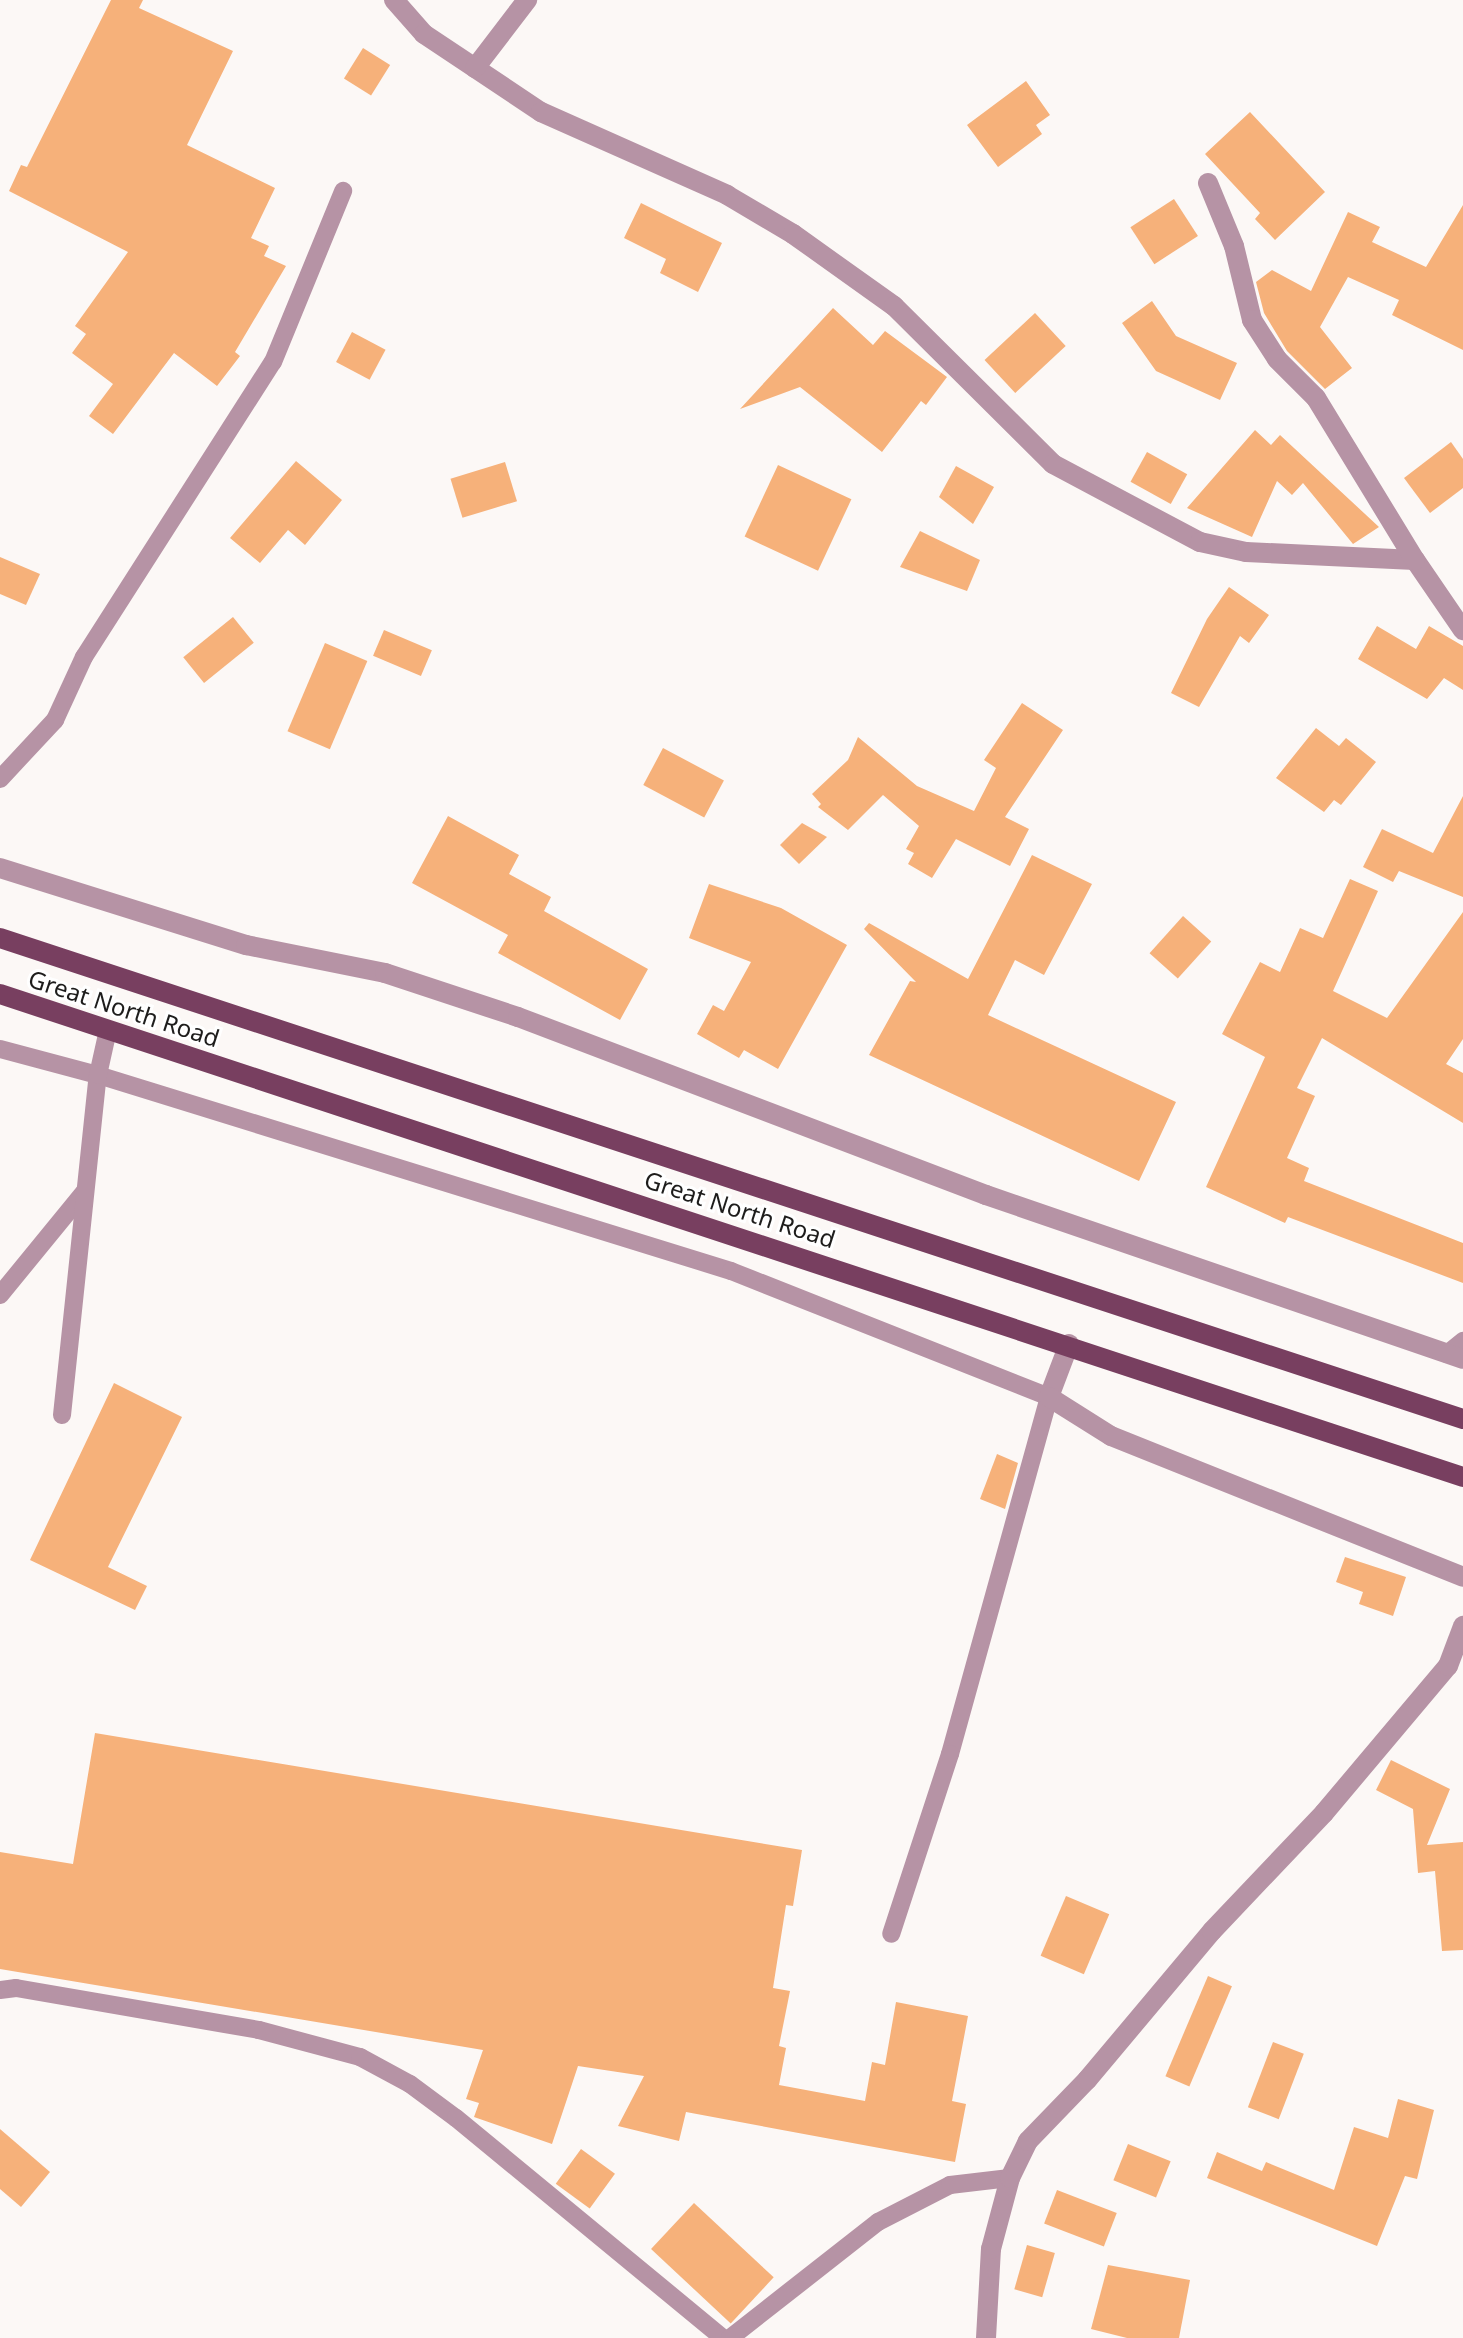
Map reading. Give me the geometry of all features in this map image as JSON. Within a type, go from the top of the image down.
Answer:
[{"type":"main road","name":"Great North Road","points":[[0,938],[1463,1419]]},
{"type":"main road","name":"Great North Road","points":[[0,994],[1069,1344],[1463,1477]]},
{"type":"street","points":[[394,0],[424,34],[541,112],[727,195],[793,234],[894,306],[1053,464],[1136,510],[1200,542],[1246,552],[1415,560]]},
{"type":"street","points":[[475,68],[527,0]]},
{"type":"street","points":[[1208,183],[1234,246],[1252,320],[1277,359],[1316,398],[1415,560],[1463,630]]},
{"type":"street","points":[[0,868],[246,945],[385,973],[504,1012],[986,1195],[1458,1351]]},
{"type":"street","points":[[1069,1344],[1049,1397],[1111,1436],[1463,1577]]},
{"type":"street","points":[[986,2338],[991,2249],[1010,2178],[1028,2141],[1087,2080],[1212,1931],[1324,1813],[1448,1666],[1463,1626]]},
{"type":"lane","points":[[0,779],[55,720],[84,657],[273,362],[343,191]]},
{"type":"lane","points":[[62,1415],[98,1075],[108,1030]]},
{"type":"lane","points":[[0,1049],[98,1075],[731,1271],[1049,1397],[950,1754],[891,1934]]},
{"type":"lane","points":[[0,1295],[85,1191]]},
{"type":"lane","points":[[0,1990],[16,1988],[259,2030],[360,2057],[410,2084],[456,2118],[530,2184],[620,2250],[723,2338]]},
{"type":"lane","points":[[730,2338],[878,2222],[950,2185],[1010,2178]]},
{"type":"building","points":[[111,0],[143,0],[139,8],[233,51],[187,145],[275,188],[251,238],[269,246],[264,256],[286,266],[235,352],[240,356],[217,386],[174,353],[113,434],[89,416],[113,384],[72,353],[86,334],[75,326],[128,252],[9,191],[21,165],[27,167]]},
{"type":"building","points":[[363,48],[390,65],[371,95],[344,79]]},
{"type":"building","points":[[1026,81],[1050,115],[1036,125],[1042,134],[998,167],[967,125]]},
{"type":"building","points":[[1250,112],[1325,192],[1275,240],[1255,219],[1260,213],[1205,154]]},
{"type":"building","points":[[1174,199],[1198,236],[1154,264],[1130,227]]},
{"type":"building","points":[[641,203],[722,243],[698,292],[660,273],[666,259],[624,238]]},
{"type":"building","points":[[1463,205],[1463,350],[1392,315],[1399,300],[1348,277],[1320,327],[1352,368],[1325,389],[1287,351],[1264,313],[1256,282],[1272,270],[1311,291],[1348,212],[1380,227],[1372,242],[1426,267]]},
{"type":"building","points":[[1152,301],[1176,336],[1237,363],[1220,400],[1156,371],[1122,323]]},
{"type":"building","points":[[833,308],[873,345],[885,331],[947,377],[926,405],[921,401],[882,452],[800,387],[740,409]]},
{"type":"building","points":[[1035,313],[1066,346],[1015,393],[985,360]]},
{"type":"building","points":[[352,332],[386,350],[370,380],[336,362]]},
{"type":"building","points":[[1255,430],[1271,445],[1280,435],[1379,527],[1353,544],[1303,483],[1292,495],[1277,481],[1252,537],[1187,508]]},
{"type":"building","points":[[1451,442],[1463,459],[1463,488],[1430,513],[1404,478]]},
{"type":"building","points":[[1147,452],[1187,474],[1171,504],[1131,482]]},
{"type":"building","points":[[296,461],[342,500],[305,545],[288,530],[260,563],[230,538]]},
{"type":"building","points":[[505,462],[517,501],[462,518],[450,479]]},
{"type":"building","points":[[778,465],[851,499],[818,571],[745,537]]},
{"type":"building","points":[[956,466],[994,487],[973,524],[939,497]]},
{"type":"building","points":[[920,531],[980,560],[967,591],[900,567]]},
{"type":"building","points":[[0,557],[40,574],[26,605],[0,594]]},
{"type":"building","points":[[1229,587],[1269,615],[1249,643],[1240,636],[1199,707],[1171,693],[1207,619]]},
{"type":"building","points":[[233,617],[254,643],[204,683],[183,657]]},
{"type":"building","points":[[1377,626],[1416,649],[1429,626],[1463,646],[1463,690],[1444,678],[1427,699],[1358,659]]},
{"type":"building","points":[[384,630],[432,650],[421,676],[373,656]]},
{"type":"building","points":[[325,643],[367,661],[330,749],[287,731]]},
{"type":"building","points":[[1022,703],[1063,730],[1005,817],[1029,829],[1010,866],[956,839],[932,878],[908,864],[914,853],[906,849],[919,826],[883,795],[848,830],[818,807],[821,804],[812,794],[848,760],[858,737],[917,786],[974,811],[996,768],[984,760]]},
{"type":"building","points":[[1316,728],[1339,746],[1346,738],[1376,762],[1341,805],[1334,800],[1324,812],[1276,778]]},
{"type":"building","points":[[663,748],[724,780],[704,817],[643,785]]},
{"type":"building","points":[[1463,796],[1463,897],[1399,871],[1393,882],[1363,867],[1382,829],[1433,853]]},
{"type":"building","points":[[448,816],[519,855],[509,874],[551,897],[544,911],[648,969],[620,1020],[498,953],[508,935],[412,883]]},
{"type":"building","points":[[802,823],[827,837],[799,864],[780,845]]},
{"type":"building","points":[[1032,855],[1092,884],[1044,975],[1015,960],[988,1015],[1176,1102],[1139,1181],[869,1055],[910,981],[916,982],[864,929],[869,923],[968,979]]},
{"type":"building","points":[[1350,879],[1378,891],[1333,991],[1387,1018],[1463,912],[1463,1039],[1446,1064],[1463,1073],[1463,1123],[1322,1038],[1297,1088],[1315,1096],[1287,1158],[1309,1168],[1304,1181],[1463,1243],[1463,1283],[1288,1217],[1285,1223],[1206,1187],[1265,1057],[1222,1034],[1260,962],[1280,972],[1300,928],[1323,938]]},
{"type":"building","points":[[709,884],[781,908],[847,945],[778,1069],[744,1050],[739,1058],[697,1034],[713,1005],[724,1011],[751,962],[689,938]]},
{"type":"building","points":[[1183,916],[1211,941],[1178,979],[1150,953]]},
{"type":"building","points":[[114,1383],[182,1417],[108,1567],[147,1586],[135,1610],[30,1560]]},
{"type":"building","points":[[997,1454],[1018,1463],[1005,1509],[980,1499]]},
{"type":"building","points":[[1345,1557],[1406,1577],[1393,1616],[1359,1604],[1363,1592],[1336,1582]]},
{"type":"building","points":[[95,1733],[802,1850],[793,1906],[786,1905],[773,1988],[790,1991],[779,2046],[786,2048],[779,2085],[865,2101],[872,2062],[885,2065],[896,2002],[968,2016],[952,2101],[966,2104],[955,2162],[686,2112],[679,2141],[618,2126],[644,2076],[578,2066],[552,2144],[474,2117],[479,2103],[466,2099],[483,2050],[0,1969],[0,1852],[73,1864]]},
{"type":"building","points":[[1391,1760],[1450,1789],[1427,1845],[1463,1842],[1463,1950],[1442,1951],[1435,1871],[1418,1873],[1413,1809],[1376,1790]]},
{"type":"building","points":[[1066,1896],[1109,1914],[1084,1974],[1041,1956]]},
{"type":"building","points":[[1208,1976],[1232,1986],[1189,2086],[1165,2076]]},
{"type":"building","points":[[1273,2042],[1304,2054],[1279,2119],[1248,2107]]},
{"type":"building","points":[[1398,2099],[1434,2110],[1417,2179],[1405,2176],[1377,2246],[1207,2178],[1217,2152],[1262,2171],[1266,2162],[1334,2190],[1354,2127],[1388,2138]]},
{"type":"building","points":[[0,2129],[50,2172],[21,2207],[0,2189]]},
{"type":"building","points":[[1128,2144],[1171,2161],[1156,2197],[1113,2180]]},
{"type":"building","points":[[581,2149],[615,2174],[590,2208],[556,2184]]},
{"type":"building","points":[[1057,2190],[1117,2213],[1104,2247],[1044,2224]]},
{"type":"building","points":[[694,2203],[774,2277],[731,2323],[651,2249]]},
{"type":"building","points":[[1027,2245],[1055,2253],[1042,2297],[1014,2289]]},
{"type":"building","points":[[1108,2265],[1190,2280],[1179,2338],[1127,2338],[1091,2329]]}]
